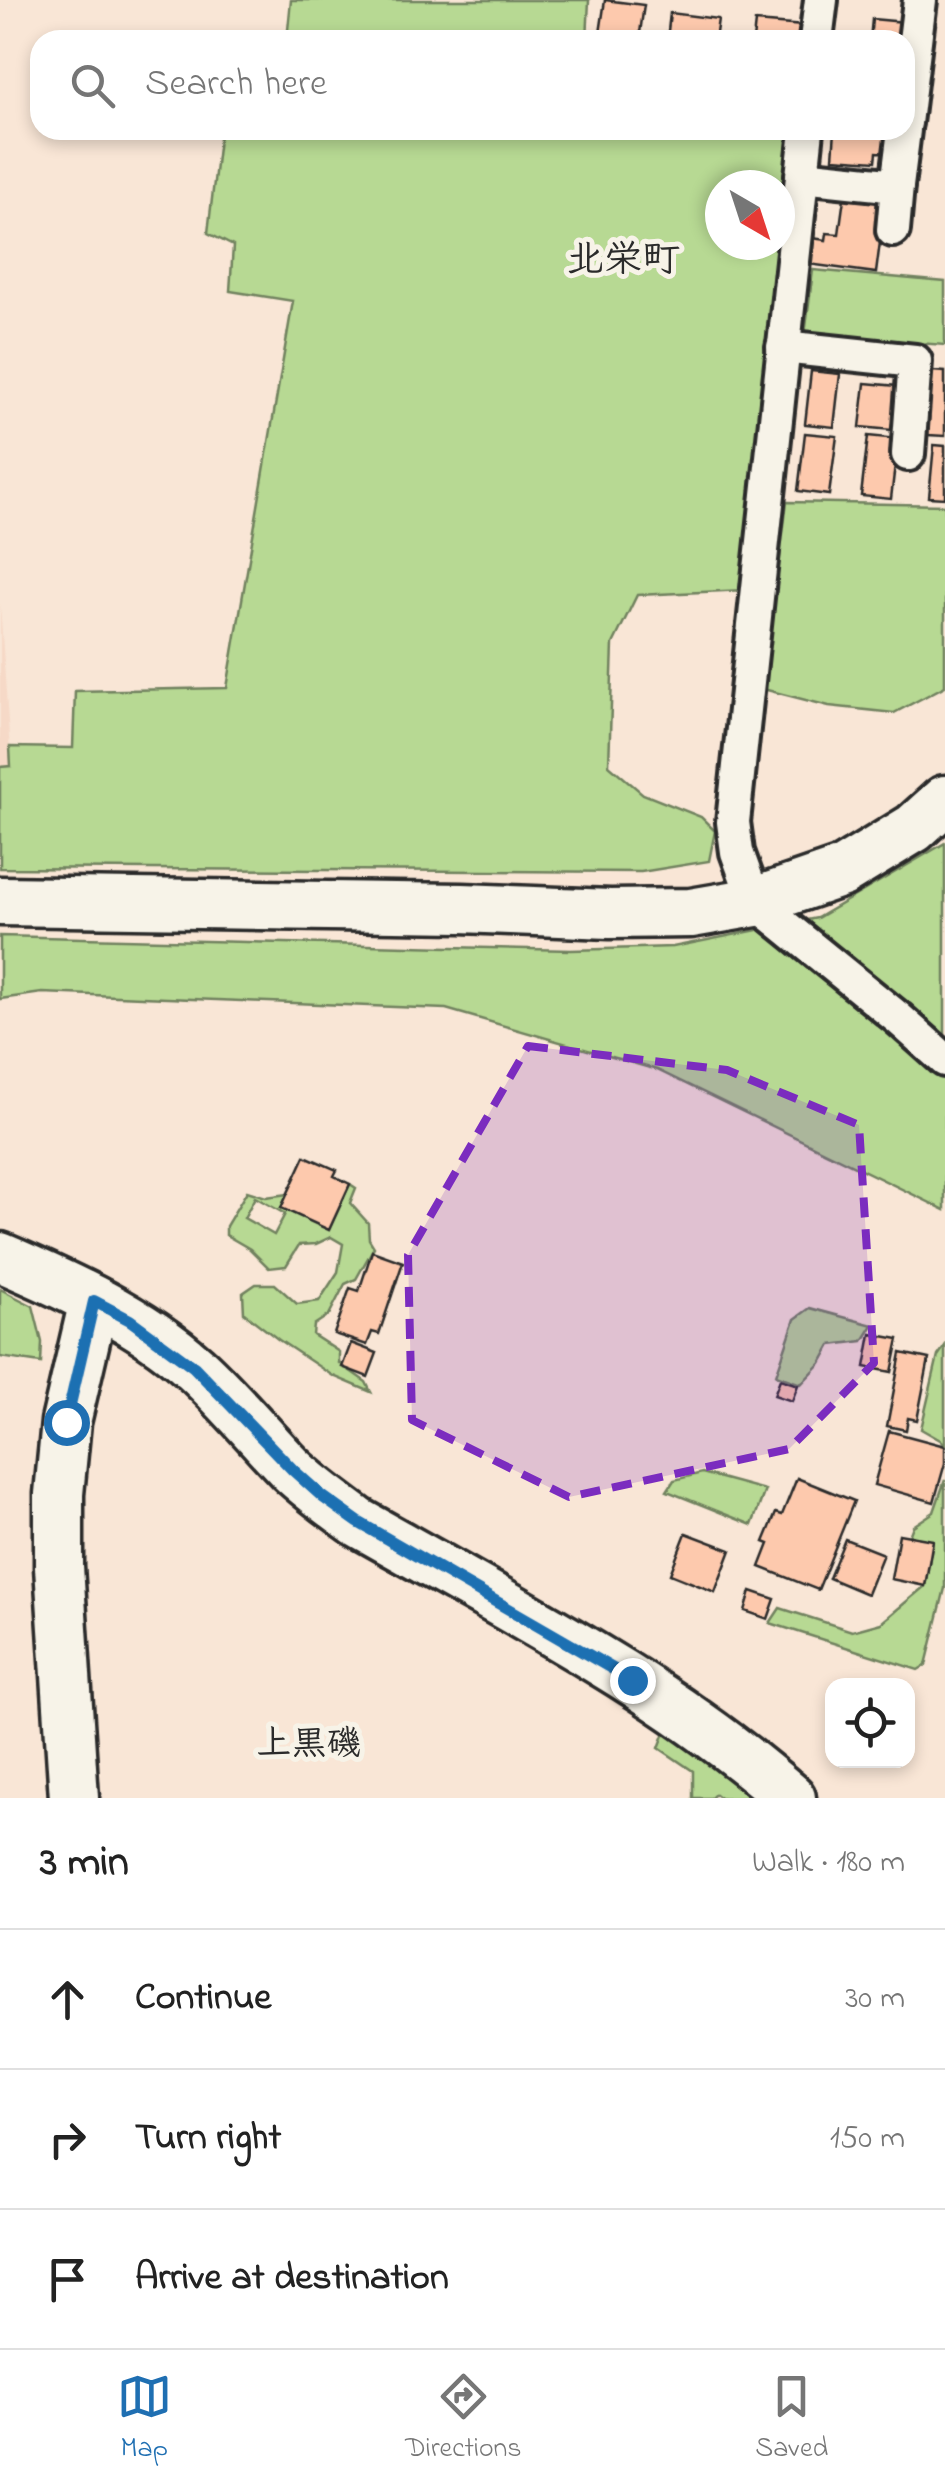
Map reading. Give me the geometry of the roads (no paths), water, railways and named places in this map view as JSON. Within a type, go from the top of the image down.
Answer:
[{"type":"street","points":[[915,41],[920,0]]},
{"type":"street","points":[[811,1],[815,30]]},
{"type":"street","points":[[806,140],[733,822],[737,852],[755,902],[945,1060]]},
{"type":"street","points":[[892,230],[903,140]]},
{"type":"street","points":[[802,176],[898,186]]},
{"type":"street","points":[[784,348],[915,361],[908,454]]},
{"type":"street","points":[[0,901],[691,913],[755,902],[842,872],[914,828],[945,800]]},
{"type":"street","points":[[0,1257],[130,1320],[194,1367],[323,1497],[358,1522],[632,1680],[714,1735],[792,1798]]},
{"type":"street","points":[[74,1798],[59,1567],[59,1494],[66,1422],[94,1301]]},
{"type":"district","name":"北栄町","points":[[623,258]]},
{"type":"district","name":"上黒磯","points":[[309,1742]]}]
